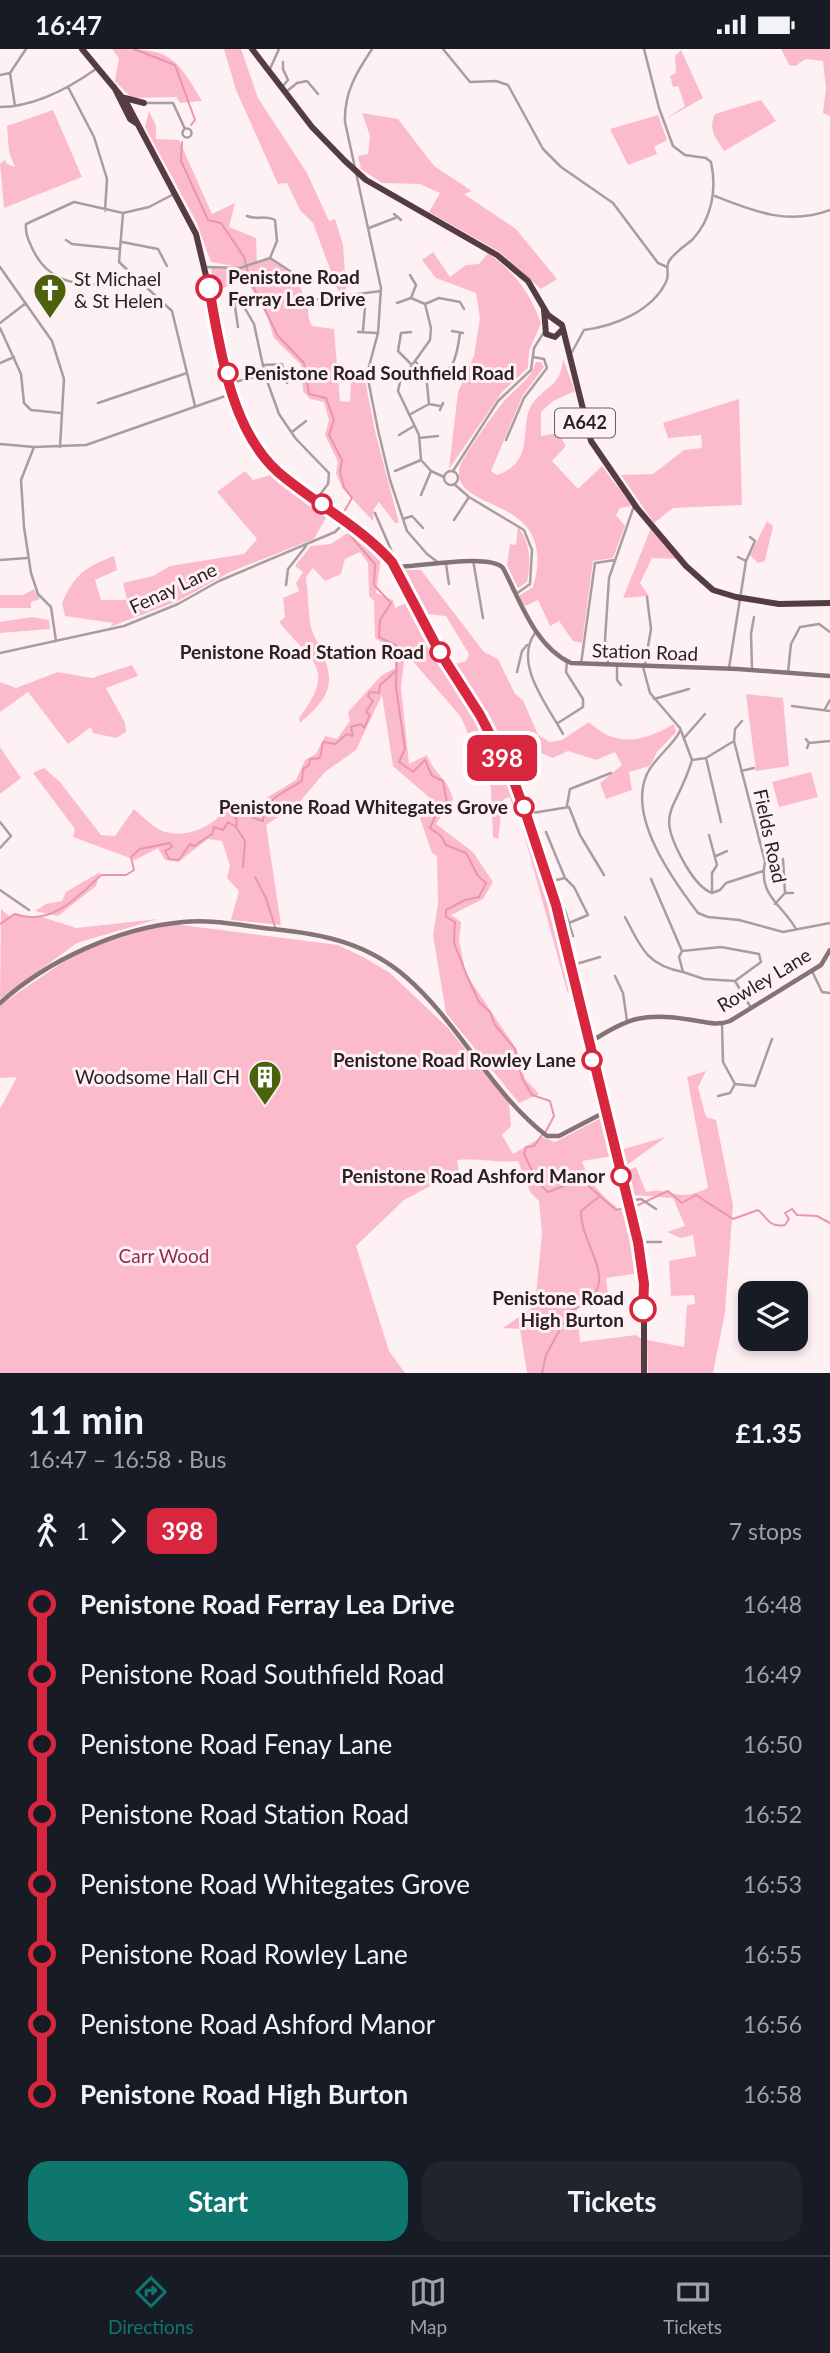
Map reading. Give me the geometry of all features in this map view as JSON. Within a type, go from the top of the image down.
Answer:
[{"type":"highway","points":[[82,49],[131,110]]},
{"type":"highway","name":"A642","points":[[252,49],[326,143],[356,171],[392,196],[497,255],[528,281],[543,306],[548,321],[559,321],[559,333],[569,351],[591,441],[624,489],[686,566],[713,590],[743,598],[779,604],[828,603]]},
{"type":"highway","points":[[113,86],[131,110],[135,123],[196,234],[231,383],[246,428],[262,455],[280,473],[343,521],[396,567],[439,651],[480,715],[513,779],[549,882],[638,1242],[644,1284],[644,1373]]},
{"type":"highway","points":[[123,97],[144,103]]},
{"type":"highway","points":[[548,321],[547,334],[559,333]]},
{"type":"street","points":[[15,106],[10,73],[26,49]]},
{"type":"street","points":[[269,71],[279,49]]},
{"type":"street","points":[[443,49],[470,82],[496,81],[508,85],[533,135],[547,154],[609,199],[657,263],[667,267]]},
{"type":"street","points":[[569,351],[584,330],[601,328],[636,314],[646,306],[667,280],[667,267],[703,224],[715,196],[711,162],[706,158],[679,152],[669,138],[644,49]]},
{"type":"street","points":[[371,50],[349,87],[345,104],[356,171],[382,291],[378,333],[367,374],[386,465],[403,519],[412,538],[444,565],[449,584]]},
{"type":"street","points":[[283,62],[288,80],[284,89]]},
{"type":"street","points":[[0,107],[15,106],[68,87],[98,67]]},
{"type":"street","points":[[0,75],[10,73]]},
{"type":"street","points":[[284,89],[308,80],[318,94]]},
{"type":"street","points":[[68,87],[94,137],[107,179],[105,211]]},
{"type":"street","points":[[131,110],[144,103],[173,103],[185,129]]},
{"type":"street","points":[[131,110],[144,103]]},
{"type":"street","points":[[132,277],[125,285],[72,284],[46,270],[26,235],[29,221],[74,202],[123,213],[149,207],[174,194]]},
{"type":"street","points":[[715,196],[782,218],[802,219],[830,210]]},
{"type":"street","points":[[123,213],[118,263],[172,310],[195,406]]},
{"type":"street","points":[[394,214],[401,220]]},
{"type":"street","points":[[205,267],[240,268],[270,258],[277,241],[275,220],[247,216]]},
{"type":"street","points":[[369,228],[396,218]]},
{"type":"street","points":[[66,240],[72,244],[120,249]]},
{"type":"street","points":[[121,242],[158,249],[167,266]]},
{"type":"street","points":[[270,258],[296,275]]},
{"type":"street","points":[[0,267],[52,341],[64,379],[60,447]]},
{"type":"street","points":[[410,275],[416,285],[411,298]]},
{"type":"street","points":[[312,300],[382,291]]},
{"type":"street","points":[[238,327],[234,300],[239,298],[249,315],[275,406],[291,433],[329,473],[328,484],[316,500]]},
{"type":"street","points":[[397,303],[411,298],[425,305],[431,328],[430,340],[400,382],[398,391],[419,438],[421,460],[431,471],[444,477],[448,484],[454,484],[469,497],[512,520],[524,530],[530,541],[534,562],[527,587],[516,594]]},
{"type":"street","points":[[425,305],[439,298],[462,301],[464,309]]},
{"type":"street","points":[[26,303],[0,325],[21,374],[24,403],[31,410],[61,413]]},
{"type":"street","points":[[363,331],[365,310],[370,312]]},
{"type":"street","points":[[238,317],[249,315]]},
{"type":"street","points":[[428,380],[449,372],[458,352],[461,333],[452,331]]},
{"type":"street","points":[[358,332],[378,333]]},
{"type":"street","points":[[411,332],[401,333],[398,351],[412,365]]},
{"type":"street","points":[[444,477],[447,472],[453,471],[502,396],[528,374],[539,341],[547,334]]},
{"type":"street","points":[[0,363],[14,357]]},
{"type":"street","points":[[510,437],[524,398],[547,367],[544,359],[533,357]]},
{"type":"street","points":[[416,361],[424,368],[428,380],[429,404]]},
{"type":"street","points":[[264,365],[280,362],[288,375],[287,383]]},
{"type":"street","points":[[98,403],[187,373]]},
{"type":"street","points":[[231,383],[265,375]]},
{"type":"street","points":[[0,444],[34,447],[86,445],[234,393]]},
{"type":"street","points":[[409,415],[429,404],[441,406]]},
{"type":"street","points":[[291,433],[306,421]]},
{"type":"street","points":[[399,435],[414,426]]},
{"type":"street","points":[[419,438],[438,436]]},
{"type":"street","points":[[34,447],[21,480],[28,558],[38,594],[51,607],[56,641]]},
{"type":"street","points":[[396,471],[421,460]]},
{"type":"street","points":[[421,495],[431,471]]},
{"type":"street","points":[[453,471],[457,476],[454,484]]},
{"type":"street","points":[[464,521],[456,519],[469,497]]},
{"type":"street","points":[[609,666],[605,640],[607,590],[635,502]]},
{"type":"street","points":[[375,513],[390,542],[392,552],[388,558]]},
{"type":"street","points":[[403,519],[412,516],[422,524]]},
{"type":"street","name":"Fenay Lane","points":[[0,653],[124,627],[178,604],[219,581],[308,544],[343,521]]},
{"type":"street","points":[[729,668],[743,598],[746,561],[755,541],[750,537]]},
{"type":"street","points":[[286,585],[288,569],[308,544]]},
{"type":"street","points":[[738,557],[746,561]]},
{"type":"street","points":[[0,560],[28,558]]},
{"type":"street","points":[[472,560],[483,618]]},
{"type":"street","name":"Station Road","points":[[396,567],[444,565],[472,560],[488,560],[500,564],[537,631],[567,661],[609,666],[729,668],[830,676]]},
{"type":"street","points":[[581,664],[595,563],[615,560]]},
{"type":"street","points":[[647,597],[650,629],[644,667],[654,699],[680,731],[692,760],[667,821],[670,839],[698,883],[712,893]]},
{"type":"street","points":[[752,670],[751,634],[754,617]]},
{"type":"street","points":[[788,672],[796,632],[812,623],[824,626],[830,632]]},
{"type":"street","points":[[517,672],[519,658],[537,631]]},
{"type":"street","points":[[527,645],[529,672],[563,734]]},
{"type":"street","points":[[558,723],[583,707],[583,699],[566,672],[567,661]]},
{"type":"street","points":[[617,666],[617,680],[621,685]]},
{"type":"street","points":[[654,699],[689,689]]},
{"type":"street","points":[[825,710],[830,700]]},
{"type":"street","points":[[792,706],[830,711]]},
{"type":"street","points":[[684,738],[705,715]]},
{"type":"street","points":[[692,760],[706,758],[734,741],[735,729],[743,722]]},
{"type":"street","points":[[680,731],[652,764],[644,780],[645,826],[669,870],[698,913],[739,920],[783,932],[830,923]]},
{"type":"street","points":[[806,739],[809,743]]},
{"type":"street","name":"Fields Road","points":[[734,741],[765,862],[763,871],[767,892],[775,904]]},
{"type":"street","points":[[809,743],[830,741]]},
{"type":"street","points":[[807,748],[809,743]]},
{"type":"street","points":[[706,758],[721,822]]},
{"type":"street","name":"Fields Road","points":[[741,771],[754,768]]},
{"type":"street","points":[[604,875],[567,805],[570,789],[611,773]]},
{"type":"street","points":[[526,814],[553,812],[567,805]]},
{"type":"street","points":[[0,822],[11,836],[0,848]]},
{"type":"street","points":[[546,832],[565,878],[574,887],[588,915],[569,923]]},
{"type":"street","points":[[712,893],[712,873],[716,856],[710,837],[715,837]]},
{"type":"street","points":[[716,856],[727,851]]},
{"type":"street","points":[[788,863],[783,861],[785,893],[775,904],[790,918],[797,930]]},
{"type":"street","points":[[712,893],[720,890],[726,883],[763,871]]},
{"type":"street","points":[[549,882],[565,878]]},
{"type":"street","points":[[651,880],[682,951]]},
{"type":"street","points":[[0,890],[29,910]]},
{"type":"street","points":[[785,893],[793,893]]},
{"type":"street","points":[[565,910],[573,936]]},
{"type":"street","points":[[625,917],[645,955],[672,970],[704,979],[735,981],[756,968],[762,956],[721,947],[682,951]]},
{"type":"street","points":[[0,1003],[80,950],[182,922],[332,937],[373,954],[420,989],[547,1136],[559,1136],[605,1112]]},
{"type":"street","name":"Rowley Lane","points":[[589,1044],[627,1021],[647,1015],[722,1024],[827,962],[830,950]]},
{"type":"street","points":[[682,951],[679,957],[683,972]]},
{"type":"street","points":[[570,966],[600,957]]},
{"type":"street","points":[[587,962],[588,968]]},
{"type":"street","points":[[812,971],[822,992],[830,993]]},
{"type":"street","points":[[615,976],[623,992],[627,1021]]},
{"type":"street","points":[[735,981],[751,1008]]},
{"type":"street","points":[[722,1024],[723,1062],[735,1084]]},
{"type":"street","points":[[735,1084],[755,1086],[772,1039]]},
{"type":"street","points":[[718,1096],[730,1093],[735,1084]]},
{"type":"street","points":[[627,1201],[638,1198],[656,1209]]},
{"type":"street","points":[[638,1242],[661,1243]]},
{"type":"green space","points":[[112,49],[145,50],[167,57],[184,72],[202,101],[180,103],[176,97],[132,98],[115,81],[119,58]]},
{"type":"green space","points":[[224,49],[241,49],[258,98],[307,173],[329,221],[335,219],[343,245],[346,289],[338,291],[313,223],[300,210],[287,183],[278,184],[236,90]]},
{"type":"green space","points":[[781,49],[830,49],[830,116],[823,113],[826,88],[823,61],[806,59],[795,66],[789,65]]},
{"type":"green space","points":[[681,50],[703,98],[666,119],[685,106],[678,86],[673,87],[670,76],[676,73],[675,56]]},
{"type":"green space","points":[[761,100],[776,121],[724,151],[712,129],[715,114]]},
{"type":"green space","points":[[53,110],[82,177],[4,208],[0,164],[5,160],[7,164],[15,167],[9,152],[7,126]]},
{"type":"green space","points":[[149,111],[156,126],[156,139],[179,140],[212,214],[235,203],[229,227],[256,238],[257,264],[239,267],[211,262],[196,221],[145,127]]},
{"type":"green space","points":[[362,113],[398,119],[434,166],[472,191],[464,194],[516,229],[557,279],[541,289],[498,251],[429,212],[440,193],[420,184],[382,183],[361,169],[358,156],[368,154],[370,136]]},
{"type":"green space","points":[[658,115],[667,140],[654,147],[657,154],[628,165],[610,129]]},
{"type":"green space","points":[[433,252],[450,277],[466,265],[479,264],[488,253],[520,283],[541,323],[529,351],[528,368],[502,392],[449,469],[458,392],[474,356],[480,318],[476,293],[436,278],[422,260]]},
{"type":"green space","points":[[270,259],[296,280],[307,303],[312,326],[334,329],[340,401],[350,402],[351,380],[364,375],[375,431],[399,523],[395,523],[379,502],[374,509],[373,521],[342,488],[336,473],[338,462],[325,435],[329,420],[324,402],[310,399],[303,391],[301,365],[274,338],[267,316],[245,278],[215,292],[211,268],[241,269]]},
{"type":"green space","points":[[563,359],[575,391],[553,401],[541,412],[541,436],[558,433],[566,446],[552,461],[578,489],[602,466],[632,506],[620,508],[616,515],[625,526],[613,558],[593,561],[582,643],[573,641],[559,621],[550,626],[538,600],[525,606],[519,596],[533,587],[537,556],[532,534],[519,519],[470,492],[461,482],[460,466],[474,443],[502,404],[527,378],[536,362],[541,362],[544,367],[523,395],[491,471],[497,475],[517,462],[522,453],[531,406],[559,376]]},
{"type":"green space","points":[[739,399],[742,505],[673,508],[654,523],[621,475],[653,474],[684,450],[702,448],[701,435],[668,438],[663,423]]},
{"type":"green space","points":[[245,471],[253,480],[274,474],[328,514],[314,539],[230,572],[178,601],[110,627],[113,623],[65,616],[62,603],[77,578],[88,568],[114,556],[117,570],[95,580],[101,600],[127,600],[123,583],[153,576],[170,566],[244,554],[257,539],[217,492]]},
{"type":"green space","points":[[767,521],[773,526],[765,561],[758,563],[750,555]]},
{"type":"green space","points":[[518,527],[528,546],[529,568],[527,582],[518,588],[507,565],[510,544],[516,545]]},
{"type":"green space","points":[[651,528],[677,559],[652,558],[640,583],[649,596],[623,598]]},
{"type":"green space","points":[[352,530],[381,557],[376,593],[393,600],[395,608],[411,601],[437,656],[477,717],[511,783],[519,816],[509,797],[503,800],[498,839],[493,837],[491,788],[461,717],[405,652],[401,688],[409,764],[427,755],[453,799],[436,824],[473,852],[493,882],[483,899],[451,915],[461,922],[459,940],[466,974],[517,1050],[525,1079],[539,1094],[519,1103],[446,1013],[433,935],[438,904],[437,856],[432,853],[420,818],[431,799],[393,766],[382,695],[356,750],[325,772],[297,805],[266,825],[281,925],[231,920],[239,891],[227,878],[230,866],[222,841],[208,839],[178,862],[165,860],[158,848],[135,860],[73,837],[75,829],[33,773],[44,768],[60,782],[101,835],[115,836],[134,809],[160,830],[179,834],[209,824],[224,811],[229,802],[246,802],[259,810],[266,798],[296,780],[305,760],[316,754],[325,736],[337,739],[350,721],[348,712],[381,676],[395,668],[394,650],[375,638],[374,601],[369,596],[368,563],[360,552],[345,559],[341,574],[325,581],[313,568],[306,577],[310,624],[325,660],[329,680],[324,697],[300,723],[299,718],[317,687],[318,676],[310,657],[279,622],[285,617],[283,598],[299,591],[296,583],[303,572],[295,566],[311,546],[331,544]]},
{"type":"green space","points":[[405,570],[421,570],[484,652],[498,659],[515,694],[523,700],[538,735],[550,742],[562,740],[589,722],[609,736],[620,739],[641,738],[674,724],[676,732],[657,752],[650,766],[629,772],[632,790],[606,799],[600,783],[622,765],[615,752],[596,760],[568,751],[553,758],[536,751],[511,764],[452,665],[466,661],[469,654],[446,616],[426,614]]},
{"type":"green space","points":[[34,589],[40,599],[31,602],[31,608],[0,608],[0,595],[23,595]]},
{"type":"green space","points":[[32,617],[49,620],[50,629],[0,633],[0,622]]},
{"type":"green space","points":[[132,665],[138,676],[106,688],[125,723],[126,732],[116,738],[93,733],[91,727],[68,744],[28,692],[0,712],[0,682],[16,688],[58,672],[92,678]]},
{"type":"green space","points":[[746,694],[783,698],[789,766],[756,771]]},
{"type":"green space","points":[[0,747],[21,778],[0,794]]},
{"type":"green space","points":[[811,772],[818,797],[779,807],[772,782]]},
{"type":"green space","points":[[519,816],[553,909],[570,985],[568,994]]},
{"type":"green space","points":[[100,872],[96,886],[58,916],[35,911],[46,904],[62,901],[66,892]]},
{"type":"green space","points":[[1,909],[9,916],[15,913],[25,917],[39,916],[76,928],[158,919],[77,943],[0,999]]},
{"type":"green space","name":"Carr Wood","points":[[166,923],[338,945],[390,973],[448,1028],[509,1103],[511,1126],[502,1135],[513,1154],[542,1137],[555,1142],[603,1117],[613,1156],[582,1161],[595,1186],[628,1216],[639,1273],[606,1278],[608,1294],[576,1300],[580,1342],[636,1335],[642,1339],[642,1373],[527,1373],[520,1329],[503,1328],[540,1302],[536,1295],[542,1233],[539,1201],[530,1192],[518,1161],[457,1160],[459,1171],[404,1200],[356,1246],[389,1351],[405,1373],[0,1373],[0,1109],[17,1077],[0,1078],[0,1005],[81,950]]},
{"type":"green space","points":[[706,1071],[698,1087],[706,1117],[716,1120],[733,1205],[725,1312],[713,1373],[648,1373],[647,1340],[684,1347],[687,1305],[695,1304],[694,1295],[671,1296],[669,1261],[696,1256],[693,1235],[681,1238],[667,1232],[685,1226],[673,1198],[632,1195],[628,1171],[636,1167],[646,1192],[662,1191],[688,1195],[708,1188],[687,1077]]},
{"type":"green space","points":[[666,1137],[627,1165],[622,1163],[620,1150]]},
{"type":"waterway","points":[[134,49],[175,65],[195,120],[191,125]]},
{"type":"waterway","points":[[182,142],[181,161],[208,220],[221,223],[244,257],[250,280],[278,336],[304,363],[309,394],[326,398],[334,420],[329,435],[342,460],[340,472],[344,487],[352,498],[342,515]]},
{"type":"waterway","points":[[345,524],[354,540],[375,564],[374,585],[391,603],[380,620],[379,637],[397,646],[396,687],[405,749],[399,762],[413,772],[425,760],[432,776],[443,781],[447,803],[437,812],[430,828],[441,836],[446,845],[466,853],[478,876],[486,883],[479,897],[465,900],[446,910],[446,917],[455,922],[454,943],[479,1002],[490,1012],[495,1025],[515,1049],[522,1078],[532,1095],[550,1101],[554,1116],[546,1131]]},
{"type":"waterway","points":[[0,924],[15,914],[40,917],[62,908],[101,875],[126,875],[134,870],[131,857],[140,849],[170,843],[172,847],[165,851],[169,859],[179,860],[190,844],[194,846],[212,834],[214,827],[223,830],[228,822],[236,827],[237,819],[230,814],[231,808],[249,808],[253,818],[263,821],[271,801],[302,781],[303,769],[309,765],[310,759],[320,758],[323,742],[335,744],[347,734],[353,736],[351,727],[361,724],[364,728],[370,715],[366,712],[373,701],[368,696],[370,692],[379,693],[380,685],[397,670]]},
{"type":"waterway","points":[[236,827],[245,841],[243,867]]},
{"type":"waterway","points":[[255,877],[266,898],[275,927]]},
{"type":"waterway","points":[[542,1135],[534,1146],[526,1147],[524,1154],[538,1183],[548,1192],[564,1186],[564,1176],[567,1173],[580,1178],[600,1196],[581,1211],[597,1266],[599,1279],[596,1291],[587,1302],[570,1311],[546,1355],[542,1373]]},
{"type":"waterway","points":[[634,1207],[668,1191],[682,1203],[696,1195],[733,1219],[758,1210],[772,1224],[780,1226],[785,1225],[789,1219],[785,1213],[792,1209],[797,1215],[817,1216],[830,1223]]},
{"type":"waterway","points":[[601,1197],[616,1210],[626,1208]]},
{"type":"bus line","name":"398","points":[[209,288],[239,412],[262,455],[292,483],[368,537],[392,562],[409,589],[439,651],[480,715],[513,779],[562,928],[638,1242],[644,1284],[643,1309]]},
{"type":"place","name":"Penistone Road Ferray Lea Drive","points":[[209,288]]},
{"type":"place","name":"St Michael & St Helen","points":[[50,320]]},
{"type":"place","name":"Penistone Road Southfield Road","points":[[228,373]]},
{"type":"place","name":"Penistone Road Station Road","points":[[440,652]]},
{"type":"place","name":"Penistone Road Whitegates Grove","points":[[524,807]]},
{"type":"place","name":"Penistone Road Rowley Lane","points":[[592,1060]]},
{"type":"place","name":"Woodsome Hall CH","points":[[265,1107]]},
{"type":"place","name":"Penistone Road Ashford Manor","points":[[621,1176]]},
{"type":"place","name":"Penistone Road High Burton","points":[[643,1309]]}]
